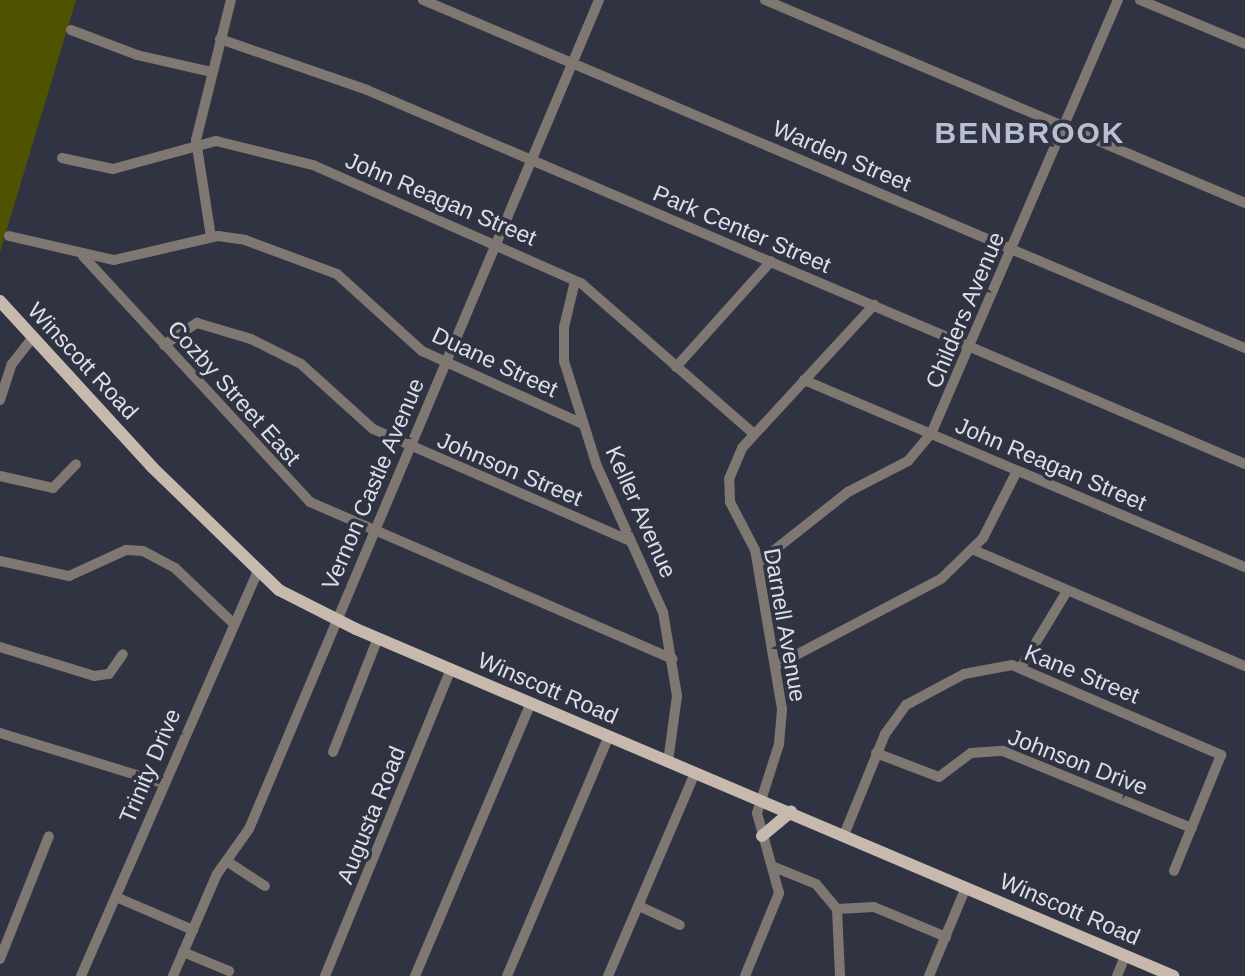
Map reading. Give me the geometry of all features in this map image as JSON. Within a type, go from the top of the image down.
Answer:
[{"type":"main road","name":"Winscott Road","points":[[0,301],[32,338],[257,573],[337,621],[1174,976]]},
{"type":"main road","points":[[762,836],[791,812]]},
{"type":"street","points":[[211,237],[196,145],[211,72],[231,0]]},
{"type":"street","name":"Warden Street","points":[[423,0],[1245,348]]},
{"type":"street","name":"Vernon Castle Avenue","points":[[173,976],[228,862],[249,830],[599,0]]},
{"type":"street","points":[[765,0],[1245,203]]},
{"type":"street","name":"Childers Avenue","points":[[758,563],[848,492],[908,461],[931,434],[1118,0]]},
{"type":"street","points":[[1140,0],[1245,44]]},
{"type":"street","points":[[71,30],[137,55],[211,72]]},
{"type":"street","name":"Park Center Street","points":[[220,39],[367,90],[1245,464]]},
{"type":"street","name":"John Reagan Street","points":[[62,158],[113,169],[216,141],[264,149],[496,243],[575,281],[754,434]]},
{"type":"street","name":"Duane Street","points":[[9,236],[83,256],[133,259],[211,237],[245,240],[337,274],[401,335],[445,364],[583,424]]},
{"type":"street","name":"Cozby Street East","points":[[83,256],[299,493],[373,532],[673,659]]},
{"type":"street","points":[[676,366],[771,261]]},
{"type":"street","name":"Keller Avenue","points":[[575,281],[563,350],[583,424],[663,612],[673,659],[677,714],[668,762]]},
{"type":"street","name":"Darnell Avenue","points":[[745,976],[776,905],[774,867],[762,836],[761,800],[781,728],[777,665],[758,563],[729,491],[734,462],[754,434],[874,305]]},
{"type":"street","name":"Johnson Street","points":[[164,345],[197,323],[251,339],[287,354],[356,419],[409,448],[631,541]]},
{"type":"street","points":[[0,400],[12,364],[32,338]]},
{"type":"street","name":"John Reagan Street","points":[[804,380],[1245,567]]},
{"type":"street","points":[[0,476],[54,488],[76,464]]},
{"type":"street","points":[[777,665],[941,579],[974,550],[1017,471]]},
{"type":"street","points":[[0,561],[69,576],[126,550],[143,551],[175,568],[232,622]]},
{"type":"street","points":[[974,550],[1245,666]]},
{"type":"street","name":"Trinity Drive","points":[[81,976],[232,622],[257,573]]},
{"type":"street","points":[[1021,667],[1067,591]]},
{"type":"street","points":[[333,752],[378,638]]},
{"type":"street","points":[[0,647],[94,676],[109,674],[123,654]]},
{"type":"street","name":"Kane Street","points":[[844,835],[876,753],[915,698],[981,669],[1021,667],[1221,755],[1192,828]]},
{"type":"street","name":"Augusta Road","points":[[325,976],[451,668]]},
{"type":"street","points":[[415,976],[531,703]]},
{"type":"street","points":[[0,733],[163,783]]},
{"type":"street","points":[[507,976],[609,736]]},
{"type":"street","name":"Johnson Drive","points":[[876,753],[939,777],[971,753],[1003,751],[1192,828]]},
{"type":"street","points":[[608,976],[695,773]]},
{"type":"street","points":[[1174,871],[1192,828]]},
{"type":"street","points":[[0,959],[49,836]]},
{"type":"street","points":[[228,862],[265,886]]},
{"type":"street","points":[[774,867],[816,884],[837,909],[840,976]]},
{"type":"street","points":[[929,976],[965,887]]},
{"type":"street","points":[[116,897],[193,930]]},
{"type":"street","points":[[639,906],[680,925]]},
{"type":"street","points":[[837,909],[874,907],[946,937]]},
{"type":"street","points":[[183,952],[229,971]]},
{"type":"street","points":[[1117,976],[1125,956]]},
{"type":"shaded area","points":[[0,0],[76,0],[0,252]]},
{"type":"district","name":"BENBROOK","points":[[1030,133]]}]
